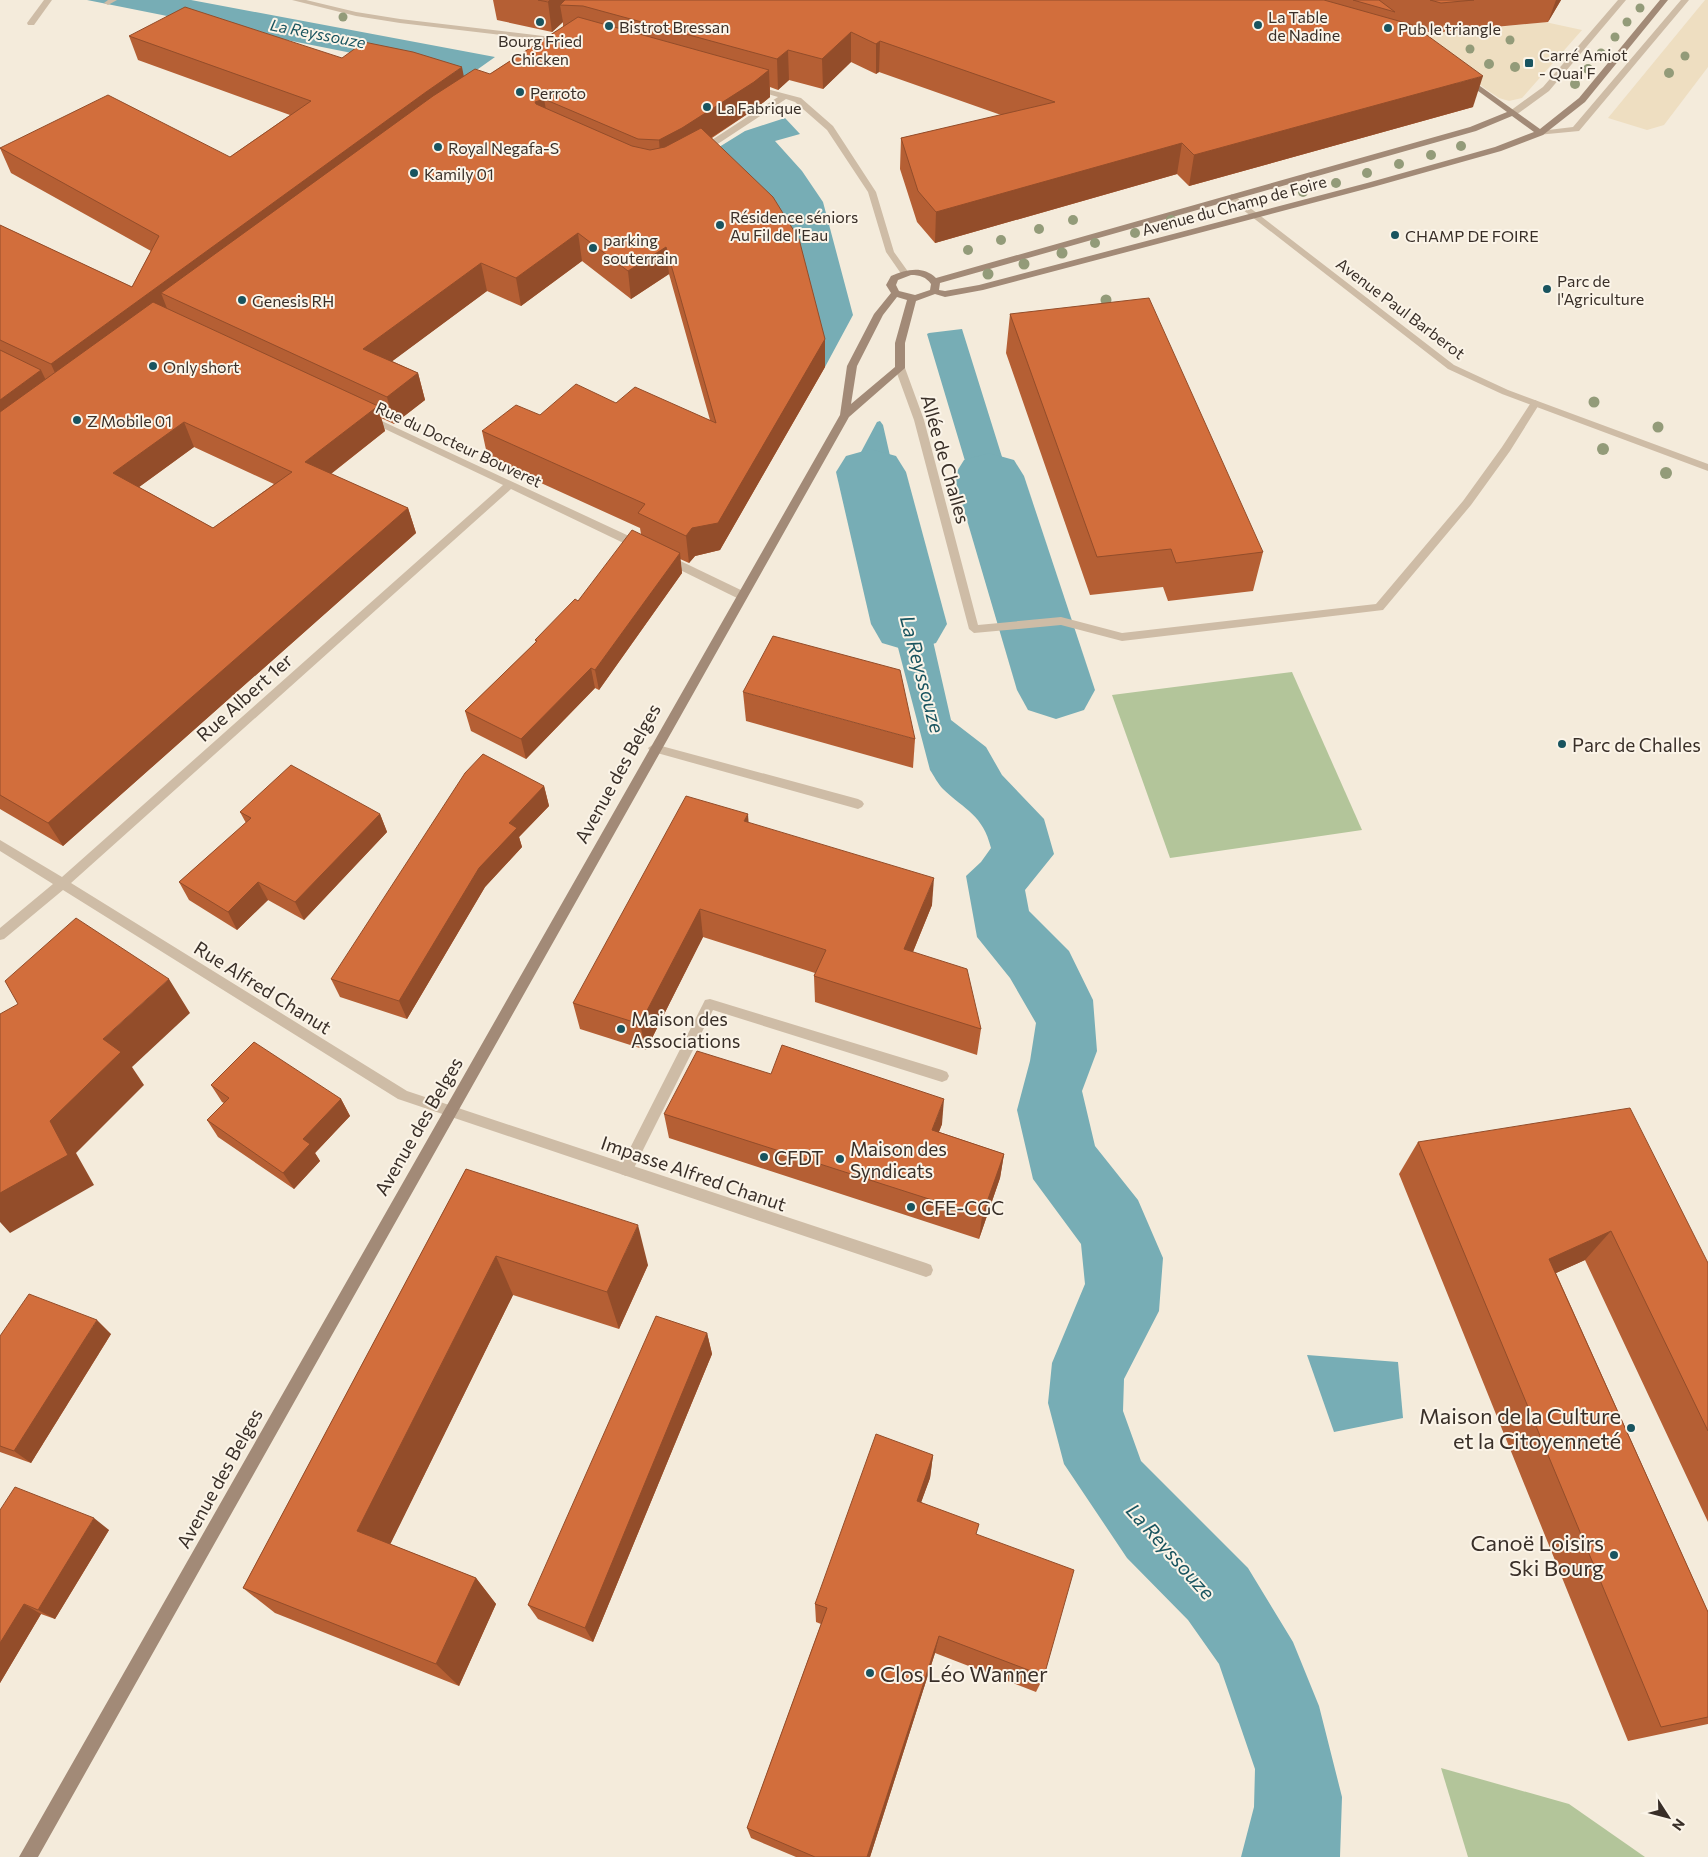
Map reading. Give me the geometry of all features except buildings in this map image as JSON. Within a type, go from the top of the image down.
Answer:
[{"type":"main road","name":"Avenue du Champ de Foire","points":[[934,286],[945,294],[980,288],[1498,149],[1540,133],[1582,100],[1664,0]]},
{"type":"main road","points":[[549,43],[559,33]]},
{"type":"main road","points":[[1462,75],[1540,133]]},
{"type":"main road","name":"Avenue du Champ de Foire","points":[[934,286],[1232,197],[1473,129],[1513,113]]},
{"type":"main road","points":[[904,273],[922,273],[934,286],[925,296],[912,298],[896,293],[891,285],[899,275],[904,273]]},
{"type":"main road","name":"Avenue des Belges","points":[[845,414],[852,366],[879,314],[896,293]]},
{"type":"main road","name":"Allée de Challes","points":[[900,368],[900,343],[912,298]]},
{"type":"main road","name":"Avenue des Belges","points":[[28,1857],[654,748],[845,414],[900,368]]},
{"type":"street","points":[[31,23],[48,0]]},
{"type":"street","points":[[296,0],[356,14],[549,43],[571,39]]},
{"type":"street","points":[[1513,113],[1546,89],[1622,0]]},
{"type":"street","points":[[1540,133],[1576,129],[1685,0]]},
{"type":"street","points":[[748,86],[798,100],[817,114],[830,128],[872,192],[890,252],[904,273]]},
{"type":"street","points":[[696,154],[785,96]]},
{"type":"street","name":"Avenue Paul Barberot","points":[[1232,197],[1451,367],[1534,404],[1708,468]]},
{"type":"street","name":"Allée de Challes","points":[[900,368],[920,420],[974,629],[1061,621],[1122,637],[1379,607],[1466,503],[1506,449],[1534,404]]},
{"type":"street","name":"Rue du Docteur Bouveret","points":[[359,414],[511,484],[742,595]]},
{"type":"street","name":"Rue Albert 1er","points":[[0,935],[62,884],[511,484]]},
{"type":"street","points":[[654,748],[858,804]]},
{"type":"street","name":"Rue Alfred Chanut","points":[[0,846],[403,1095],[450,1111]]},
{"type":"street","points":[[626,1170],[710,1004],[942,1076]]},
{"type":"street","name":"Impasse Alfred Chanut","points":[[450,1111],[926,1270]]},
{"type":"green space","points":[[1292,672],[1362,830],[1170,858],[1112,695]]},
{"type":"green space","points":[[1441,1768],[1569,1804],[1645,1857],[1468,1857]]},
{"type":"shaded area","points":[[1705,0],[1708,0],[1708,67],[1664,125],[1647,130],[1608,118]]},
{"type":"shaded area","points":[[1545,22],[1582,30],[1522,98],[1509,101],[1499,98],[1487,90],[1415,36],[1461,26],[1462,31]]},
{"type":"water","points":[[87,0],[191,0],[495,57],[464,79],[377,58]]},
{"type":"water","points":[[785,118],[800,134],[775,141],[802,171],[823,202],[853,315],[825,367],[798,265],[703,157],[745,131]]},
{"type":"water","points":[[962,329],[1044,591],[1001,594],[1001,581],[927,334]]},
{"type":"water","points":[[880,421],[883,425],[898,491],[859,496],[852,469],[877,422]]},
{"type":"water","points":[[902,505],[951,720],[986,747],[1002,775],[1044,819],[1054,854],[1025,890],[1029,911],[1069,951],[1093,1000],[1097,1051],[1082,1091],[1095,1146],[1138,1200],[1163,1258],[1159,1311],[1124,1379],[1123,1411],[1141,1461],[1248,1568],[1293,1642],[1319,1706],[1342,1797],[1340,1857],[1241,1857],[1254,1807],[1255,1769],[1219,1664],[1188,1620],[1127,1558],[1064,1464],[1048,1403],[1052,1363],[1085,1284],[1081,1244],[1033,1179],[1017,1110],[1030,1061],[1036,1023],[1010,978],[977,937],[966,876],[981,862],[991,848],[988,837],[978,820],[943,789],[930,770],[862,510]]},
{"type":"water","points":[[1059,641],[1076,696],[1038,700],[1023,654],[1016,646]]},
{"type":"water","points":[[1307,1355],[1398,1362],[1403,1418],[1334,1432]]},
{"type":"waterway","name":"La Reyssouze","points":[[871,472],[909,624]]},
{"type":"waterway","name":"La Reyssouze","points":[[989,476],[1056,690]]},
{"type":"place","name":"Bourg Fried Chicken","points":[[540,22]]},
{"type":"place","name":"La Table de Nadine","points":[[1258,25]]},
{"type":"place","name":"Bistrot Bressan","points":[[609,26]]},
{"type":"place","name":"Pub le triangle","points":[[1388,28]]},
{"type":"place","name":"Carré Amiot - Quai F","points":[[1529,63]]},
{"type":"place","name":"Perroto","points":[[520,92]]},
{"type":"place","name":"La Fabrique","points":[[707,107]]},
{"type":"place","name":"Royal Negafa-S","points":[[438,147]]},
{"type":"place","name":"Kamily 01","points":[[414,173]]},
{"type":"place","name":"Résidence séniors Au Fil de l'Eau","points":[[720,225]]},
{"type":"place","name":"CHAMP DE FOIRE","points":[[1395,235]]},
{"type":"place","name":"parking souterrain","points":[[593,248]]},
{"type":"place","name":"Parc de l'Agriculture","points":[[1547,289]]},
{"type":"place","name":"Genesis RH","points":[[242,300]]},
{"type":"place","name":"Only short","points":[[153,366]]},
{"type":"place","name":"Z Mobile 01","points":[[77,420]]},
{"type":"place","name":"Parc de Challes","points":[[1562,744]]},
{"type":"place","name":"Maison des Associations","points":[[621,1029]]},
{"type":"place","name":"CFDT","points":[[764,1157]]},
{"type":"place","name":"Maison des Syndicats","points":[[840,1159]]},
{"type":"place","name":"CFE-CGC","points":[[911,1207]]},
{"type":"place","name":"Maison de la Culture et la Citoyenneté","points":[[1631,1428]]},
{"type":"place","name":"Canoë Loisirs Ski Bourg","points":[[1614,1555]]},
{"type":"place","name":"Clos Léo Wanner","points":[[870,1673]]}]
